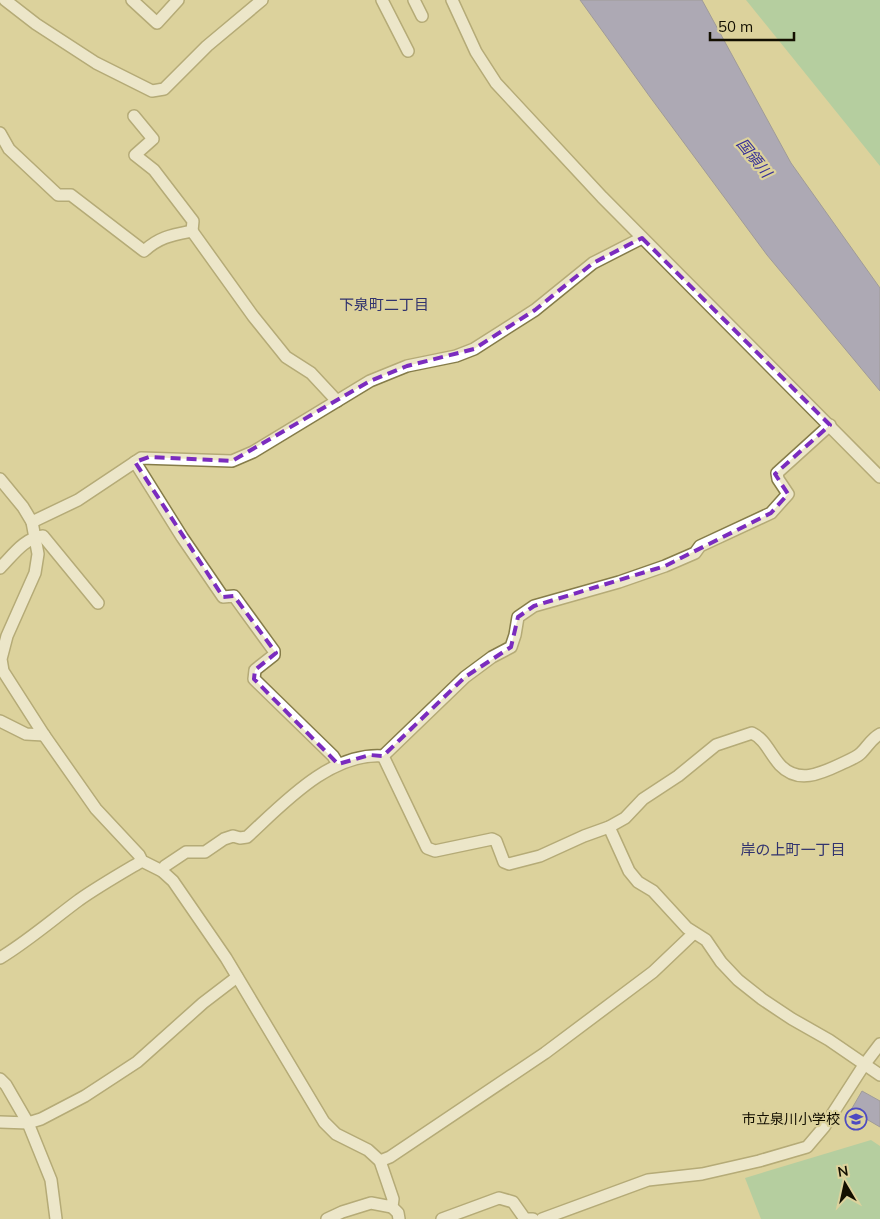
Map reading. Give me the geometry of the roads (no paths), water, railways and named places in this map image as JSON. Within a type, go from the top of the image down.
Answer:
[{"type":"street","points":[[0,8],[6,0],[36,24],[96,63],[152,91],[164,90],[207,46],[262,0]]},
{"type":"street","points":[[132,0],[156,23],[178,0]]},
{"type":"street","points":[[382,0],[408,51]]},
{"type":"street","points":[[414,0],[422,16]]},
{"type":"street","points":[[452,0],[476,52],[496,83],[642,238],[880,477]]},
{"type":"street","points":[[134,116],[153,139],[135,155],[154,170],[193,221],[192,231],[253,316],[286,357],[312,373],[337,401]]},
{"type":"street","points":[[0,133],[9,149],[58,195],[71,195],[144,251],[163,237],[192,231]]},
{"type":"street","points":[[32,522],[78,500],[140,458],[232,461],[253,452],[370,381],[407,366],[456,356],[474,349],[535,310],[593,263],[642,238]]},
{"type":"street","points":[[162,871],[165,866],[186,852],[205,852],[233,836],[246,837],[300,789],[338,764],[370,755],[383,756],[465,677],[492,657],[511,647],[516,635],[518,617],[534,606],[619,582],[664,566],[695,553],[700,546],[771,513],[788,494],[778,479],[777,473],[830,425]]},
{"type":"street","points":[[135,462],[182,537],[223,597],[234,596],[274,651],[274,655],[255,670],[254,679],[333,756],[338,764]]},
{"type":"street","points":[[0,479],[23,507],[32,522],[38,554],[35,573],[7,636],[1,659],[3,671],[44,735],[96,809],[139,855],[142,861],[162,871],[173,881],[226,958],[324,1122],[336,1134],[368,1150],[380,1161],[393,1198],[392,1206],[400,1219]]},
{"type":"street","points":[[0,568],[26,542],[34,537],[43,536],[98,603]]},
{"type":"street","points":[[0,721],[26,734],[44,735]]},
{"type":"street","points":[[383,756],[426,848],[435,851],[492,839],[496,841],[504,862],[508,864],[540,856],[609,827],[625,818],[643,799],[678,776],[716,745],[734,738],[752,733],[759,736],[780,765],[793,774],[810,777],[860,755],[874,737],[880,734]]},
{"type":"street","points":[[609,827],[629,871],[638,882],[652,891],[687,928],[706,940],[732,974],[762,999],[829,1040],[880,1075]]},
{"type":"street","points":[[0,958],[24,943],[84,897],[142,861]]},
{"type":"street","points":[[380,1161],[545,1053],[653,972],[694,933]]},
{"type":"street","points":[[0,1122],[28,1123],[42,1119],[85,1096],[137,1062],[203,1003],[237,977]]},
{"type":"street","points":[[542,1219],[648,1180],[702,1174],[760,1161],[807,1146],[824,1127],[864,1064],[880,1044]]},
{"type":"street","points":[[0,1079],[6,1085],[28,1123],[51,1180],[56,1219]]},
{"type":"street","points":[[442,1219],[499,1198],[513,1202],[525,1219],[533,1219]]},
{"type":"street","points":[[327,1219],[342,1212],[371,1204],[392,1206]]},
{"type":"water","name":"国領川","points":[[580,0],[702,0],[791,163],[880,288],[880,391],[767,255]]},
{"type":"water","points":[[862,1091],[880,1101],[880,1127],[851,1110]]},
{"type":"place","name":"市立泉川小学校","points":[[856,1119]]},
{"type":"district","name":"下泉町二丁目","points":[[384,305]]},
{"type":"district","name":"岸の上町一丁目","points":[[793,850]]}]
